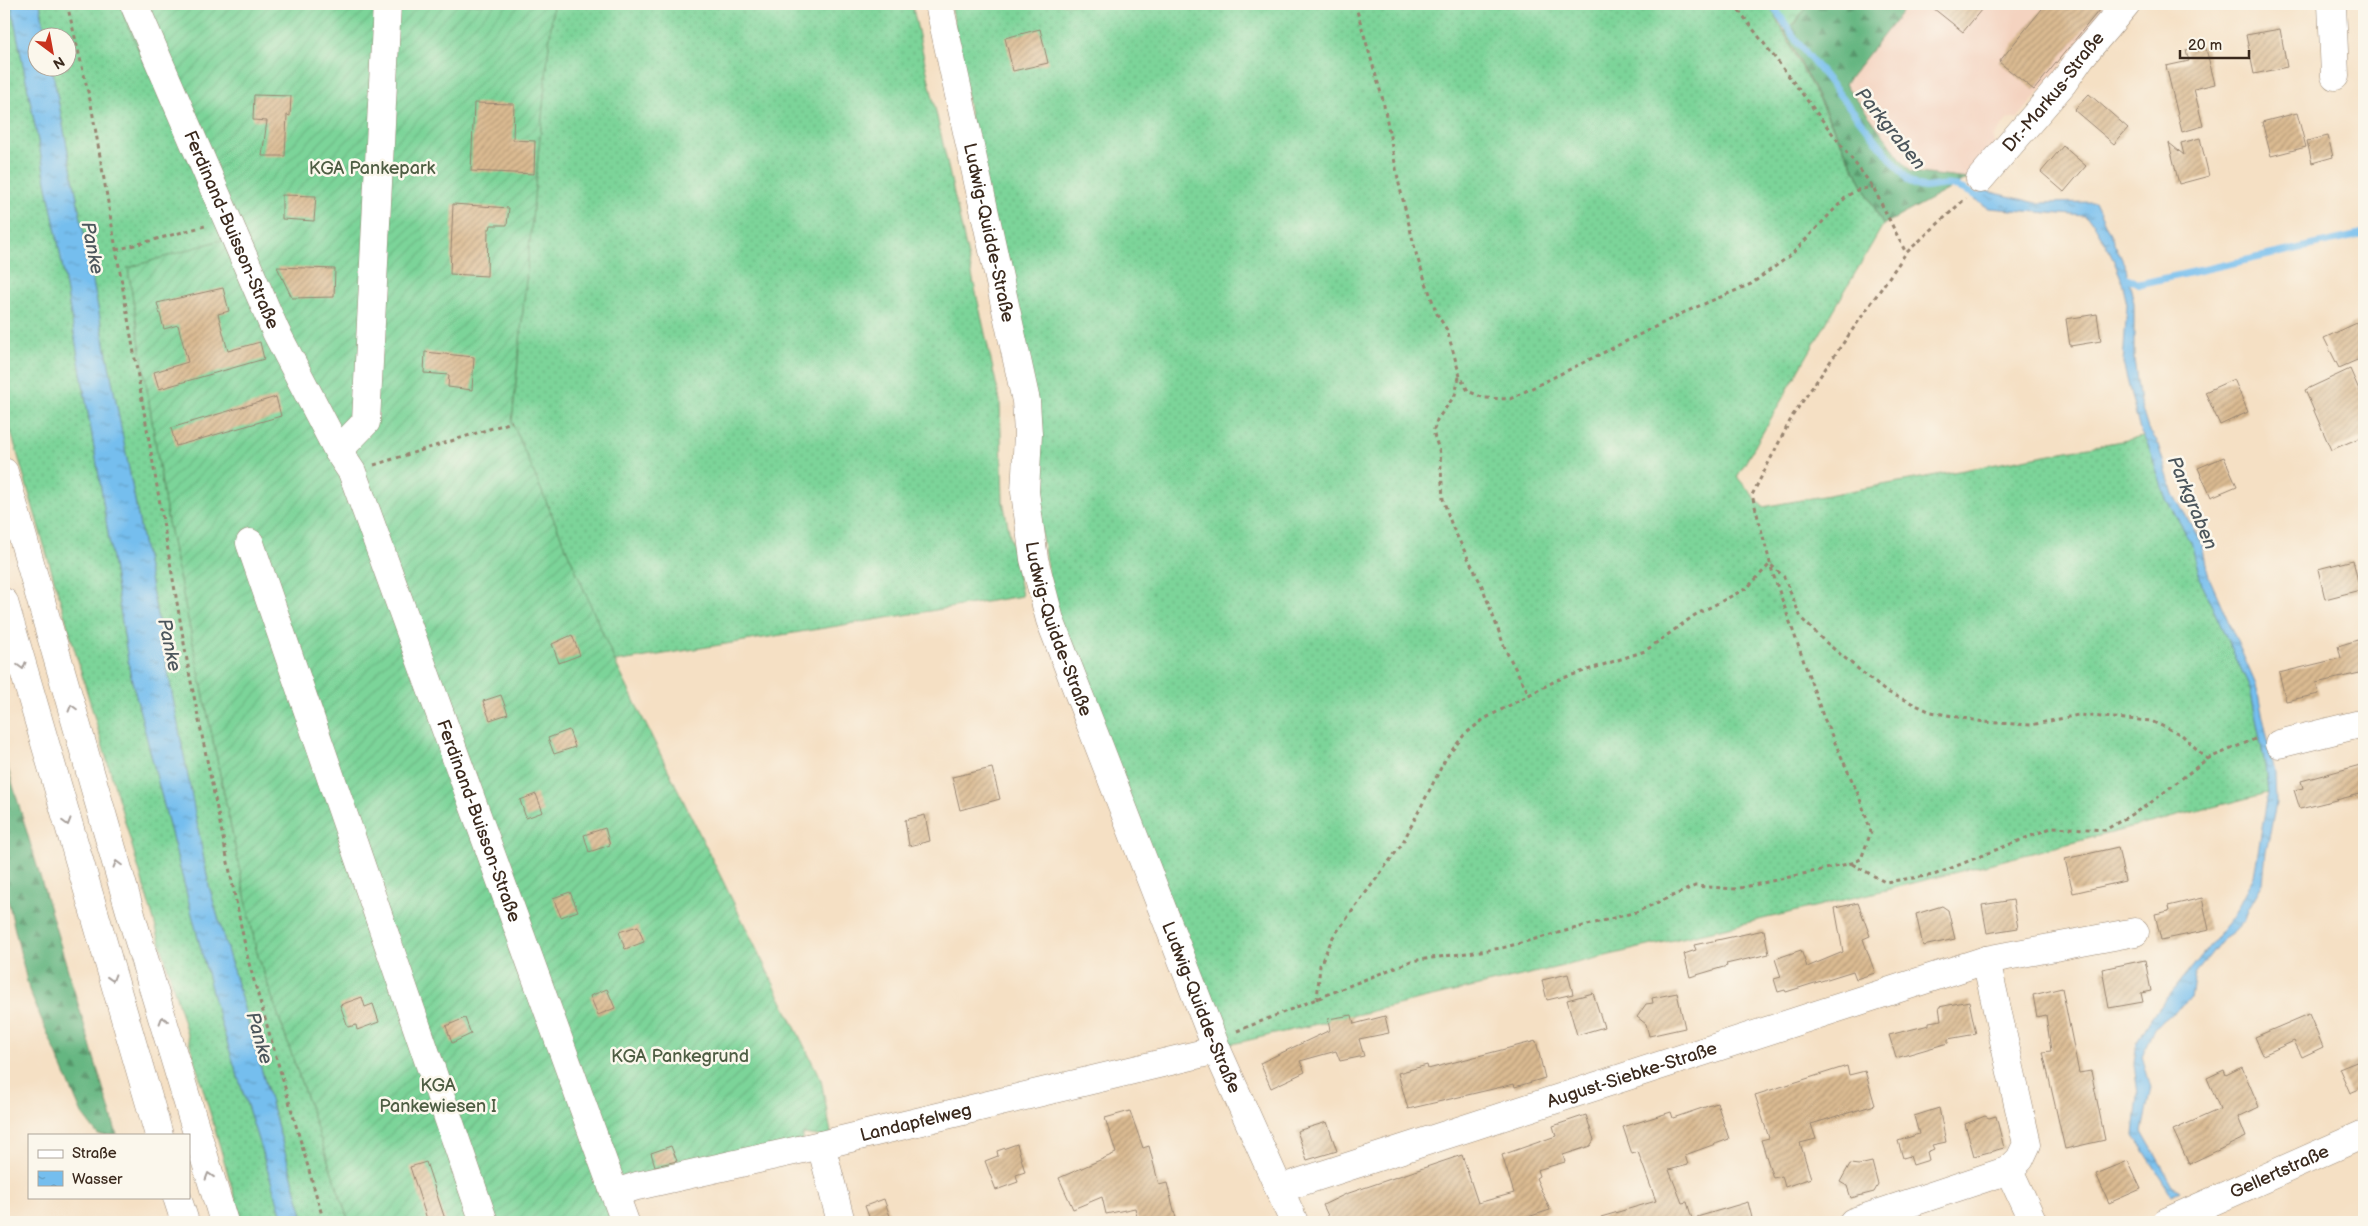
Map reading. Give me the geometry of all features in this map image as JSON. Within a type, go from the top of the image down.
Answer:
[{"type":"main road","name":"Ferdinand-Buisson-Straße","points":[[134,4],[276,332],[345,461],[625,1222]]},
{"type":"main road","points":[[345,461],[366,422],[387,4]]},
{"type":"main road","name":"Ludwig-Quidde-Straße","points":[[938,4],[1026,401],[1028,434],[1025,492],[1034,559],[1050,620],[1214,1045],[1294,1222]]},
{"type":"main road","name":"Dr.-Markus-Straße","points":[[1980,179],[2126,4]]},
{"type":"main road","points":[[2332,4],[2336,76]]},
{"type":"main road","points":[[4,472],[134,925],[224,1222]]},
{"type":"main road","points":[[250,543],[484,1222]]},
{"type":"main road","points":[[4,602],[159,1134]]},
{"type":"main road","points":[[2279,744],[2364,723]]},
{"type":"main road","name":"August-Siebke-Straße","points":[[1279,1189],[1986,960],[2134,932]]},
{"type":"main road","points":[[1853,1222],[2009,1170],[2020,1159],[2027,1144],[1986,960]]},
{"type":"main road","name":"Landapfelweg","points":[[615,1193],[637,1186],[821,1145],[1214,1045]]},
{"type":"main road","name":"Gellertstraße","points":[[2166,1222],[2364,1134]]},
{"type":"main road","points":[[821,1145],[842,1222]]},
{"type":"main road","points":[[2009,1170],[2033,1222]]},
{"type":"main road","points":[[177,1198],[185,1222]]},
{"type":"path","points":[[67,4],[91,104],[188,672],[248,960],[324,1222]]},
{"type":"path","points":[[1355,4],[1383,100],[1399,184],[1417,257],[1437,314],[1447,330],[1460,376],[1468,391],[1484,398],[1510,399],[1685,312],[1751,284],[1791,255],[1847,196],[1857,190],[1873,187]]},
{"type":"path","points":[[1734,4],[1873,187],[1906,253]]},
{"type":"path","points":[[1214,1045],[1411,961],[1502,948],[1636,912],[1696,886],[1736,889],[1852,864],[1861,859],[1871,832],[1859,796],[1823,716],[1770,564],[1752,495],[1793,415],[1906,253],[1963,202]]},
{"type":"path","points":[[116,250],[228,220]]},
{"type":"path","points":[[1460,376],[1455,395],[1437,420],[1433,432],[1440,453],[1443,499],[1452,526],[1482,586],[1506,651],[1530,694]]},
{"type":"path","points":[[345,461],[512,422]]},
{"type":"path","points":[[1317,1000],[1320,965],[1333,937],[1402,844],[1446,758],[1464,735],[1484,719],[1572,674],[1645,651],[1695,615],[1747,588],[1770,564]]},
{"type":"path","points":[[1770,564],[1784,577],[1801,618],[1823,640],[1885,691],[1931,712],[1984,722],[2031,725],[2078,715],[2151,721],[2182,735],[2208,759]]},
{"type":"path","points":[[1852,864],[1885,882],[1934,875],[2053,827],[2105,830],[2149,804],[2208,759],[2261,736],[2279,744]]},
{"type":"shaded area","points":[[1908,4],[2111,4],[2018,118],[2007,120],[1994,136],[1994,147],[1968,179],[1911,172],[1845,84]]},
{"type":"green space","points":[[4,4],[11,4],[59,247],[99,476],[130,673],[215,1004],[284,1222],[242,1222],[4,408]]},
{"type":"green space","points":[[40,4],[123,4],[125,19],[225,239],[128,268],[168,522],[257,953],[349,1222],[305,1222],[209,886],[54,78],[78,78],[78,28],[44,28]]},
{"type":"green space","points":[[123,4],[553,4],[512,422],[615,662],[821,1080],[832,1138],[803,1134],[803,1140],[637,1185],[616,1222],[349,1222],[257,953],[168,522],[128,268],[224,239],[125,19]]},
{"type":"green space","points":[[553,4],[912,4],[1000,401],[1003,501],[1022,596],[615,662],[512,422]]},
{"type":"green space","points":[[951,4],[1769,4],[1883,225],[1737,477],[1763,507],[2143,437],[2148,445],[2166,499],[2191,542],[2202,585],[2250,688],[2265,765],[2268,793],[1890,889],[1228,1045],[1056,619]]},
{"type":"green space","points":[[1769,4],[1809,4],[1794,24],[1784,29]]},
{"type":"green space","points":[[1809,4],[1908,4],[1845,84],[1911,172],[1968,179],[1883,225],[1784,30],[1795,24]]},
{"type":"green space","points":[[4,755],[117,1134],[97,1134],[82,1114],[29,990],[4,883]]},
{"type":"water","points":[[11,4],[40,4],[44,28],[28,28],[28,78],[54,78],[209,886],[305,1222],[284,1222],[215,1004],[130,673],[99,476],[59,247]]},
{"type":"water","points":[[1982,190],[2037,203],[2095,202],[2126,268],[2134,303],[2134,359],[2140,403],[2148,429],[2157,441],[2173,494],[2201,541],[2209,577],[2256,685],[2275,773],[2276,804],[2266,851],[2263,883],[2248,909],[2245,920],[2233,933],[2222,940],[2195,974],[2191,998],[2154,1028],[2142,1056],[2151,1088],[2142,1131],[2173,1186],[2181,1191],[2172,1195],[2134,1135],[2138,1095],[2134,1064],[2137,1042],[2152,1017],[2232,918],[2254,876],[2268,793],[2265,765],[2250,688],[2202,585],[2191,542],[2166,499],[2148,445],[2140,431],[2123,363],[2127,304],[2121,278],[2110,252],[2093,223],[2085,216],[1989,208],[1975,200]]},
{"type":"building","points":[[1928,4],[1986,4],[1963,32]]},
{"type":"building","points":[[2046,4],[2104,4],[2034,90],[1999,62]]},
{"type":"building","points":[[1040,29],[1048,63],[1013,71],[1005,38]]},
{"type":"building","points":[[2280,29],[2287,67],[2254,74],[2246,35]]},
{"type":"building","points":[[2205,45],[2215,84],[2194,89],[2203,126],[2182,132],[2166,66],[2189,61],[2186,50]]},
{"type":"building","points":[[2089,94],[2128,128],[2114,144],[2074,110]]},
{"type":"building","points":[[254,95],[291,96],[290,116],[287,115],[285,156],[262,156],[267,121],[253,120]]},
{"type":"building","points":[[474,103],[514,104],[513,140],[535,141],[534,174],[471,171]]},
{"type":"building","points":[[2297,113],[2306,147],[2271,156],[2262,122]]},
{"type":"building","points":[[2328,136],[2333,157],[2312,163],[2307,141]]},
{"type":"building","points":[[2200,138],[2209,176],[2179,184],[2169,143],[2184,155],[2181,143]]},
{"type":"building","points":[[2063,146],[2086,166],[2064,192],[2041,172]]},
{"type":"building","points":[[282,195],[316,196],[314,221],[282,219]]},
{"type":"building","points":[[453,204],[509,208],[507,225],[491,225],[490,229],[488,229],[487,276],[450,274]]},
{"type":"building","points":[[277,267],[335,269],[334,297],[292,298]]},
{"type":"building","points":[[223,288],[229,311],[218,314],[228,351],[260,342],[264,359],[159,389],[154,372],[188,362],[178,325],[164,329],[157,303]]},
{"type":"building","points":[[2097,314],[2101,341],[2070,346],[2066,319]]},
{"type":"building","points":[[2359,322],[2364,334],[2364,357],[2339,368],[2324,338]]},
{"type":"building","points":[[425,352],[474,357],[472,390],[448,387],[449,375],[424,373]]},
{"type":"building","points":[[2350,369],[2364,401],[2364,436],[2331,450],[2305,390]]},
{"type":"building","points":[[2234,379],[2248,412],[2220,425],[2205,392]]},
{"type":"building","points":[[276,397],[281,416],[176,446],[171,428]]},
{"type":"building","points":[[2224,457],[2237,486],[2211,497],[2198,468]]},
{"type":"building","points":[[2353,560],[2360,590],[2325,599],[2318,569]]},
{"type":"building","points":[[572,635],[580,655],[559,663],[552,644]]},
{"type":"building","points":[[2364,638],[2364,672],[2316,683],[2319,694],[2286,701],[2279,673],[2341,658],[2338,646]]},
{"type":"building","points":[[501,695],[508,714],[490,720],[483,701]]},
{"type":"building","points":[[569,730],[575,747],[554,754],[548,738]]},
{"type":"building","points":[[2364,764],[2364,793],[2300,809],[2294,790],[2303,788],[2301,781]]},
{"type":"building","points":[[992,768],[1000,799],[960,810],[952,777]]},
{"type":"building","points":[[536,794],[543,812],[526,818],[520,800]]},
{"type":"building","points":[[925,815],[930,841],[909,846],[905,820]]},
{"type":"building","points":[[605,828],[610,845],[589,852],[584,835]]},
{"type":"building","points":[[2118,847],[2125,881],[2073,893],[2065,859]]},
{"type":"building","points":[[570,892],[578,911],[561,917],[553,898]]},
{"type":"building","points":[[2202,898],[2209,930],[2161,940],[2155,914],[2169,911],[2168,906]]},
{"type":"building","points":[[2013,900],[2018,928],[1987,933],[1982,905]]},
{"type":"building","points":[[1858,903],[1870,936],[1863,939],[1875,973],[1856,979],[1853,971],[1786,992],[1785,990],[1778,992],[1774,979],[1781,977],[1775,959],[1801,950],[1807,967],[1843,952],[1835,908]]},
{"type":"building","points":[[1942,906],[1948,910],[1955,939],[1923,946],[1916,914]]},
{"type":"building","points":[[638,926],[644,942],[625,949],[619,932]]},
{"type":"building","points":[[1764,930],[1769,954],[1726,964],[1727,966],[1690,977],[1684,954],[1696,950],[1694,945]]},
{"type":"building","points":[[2145,960],[2151,991],[2141,993],[2143,1002],[2109,1008],[2102,969]]},
{"type":"building","points":[[1568,974],[1573,994],[1547,1000],[1542,980]]},
{"type":"building","points":[[2062,988],[2079,1073],[2091,1071],[2105,1140],[2065,1149],[2043,1052],[2051,1051],[2046,1015],[2037,1017],[2033,995]]},
{"type":"building","points":[[607,989],[615,1008],[598,1015],[590,996]]},
{"type":"building","points":[[1593,993],[1604,1027],[1577,1035],[1567,1000]]},
{"type":"building","points":[[1677,993],[1685,1028],[1649,1036],[1646,1024],[1637,1017],[1646,1004],[1653,1003],[1652,998]]},
{"type":"building","points":[[362,997],[365,1007],[373,1004],[379,1022],[357,1030],[356,1025],[348,1027],[340,1005]]},
{"type":"building","points":[[1969,1001],[1976,1034],[1948,1039],[1948,1043],[1896,1058],[1889,1035],[1941,1020],[1939,1007]]},
{"type":"building","points":[[2309,1014],[2323,1047],[2302,1057],[2294,1041],[2263,1055],[2255,1037]]},
{"type":"building","points":[[1352,1015],[1354,1024],[1385,1016],[1389,1033],[1359,1039],[1364,1056],[1340,1061],[1336,1051],[1300,1061],[1305,1072],[1271,1088],[1260,1063],[1330,1030],[1328,1019]]},
{"type":"building","points":[[465,1018],[471,1034],[452,1043],[446,1026]]},
{"type":"building","points":[[1536,1041],[1545,1078],[1515,1087],[1514,1084],[1408,1109],[1398,1073],[1427,1065],[1428,1069]]},
{"type":"building","points":[[2364,1058],[2364,1087],[2350,1093],[2339,1068]]},
{"type":"building","points":[[1847,1066],[1849,1075],[1865,1071],[1875,1105],[1811,1124],[1816,1139],[1800,1143],[1811,1178],[1785,1187],[1782,1176],[1773,1178],[1761,1140],[1769,1138],[1755,1095]]},
{"type":"building","points":[[2242,1067],[2259,1107],[2238,1117],[2246,1137],[2189,1164],[2173,1130],[2220,1109],[2207,1078],[2224,1070],[2226,1075]]},
{"type":"building","points":[[1717,1103],[1729,1139],[1685,1155],[1688,1165],[1669,1170],[1682,1203],[1687,1202],[1693,1222],[1602,1222],[1601,1217],[1656,1201],[1638,1152],[1632,1154],[1623,1127],[1671,1112],[1673,1118]]},
{"type":"building","points":[[1939,1108],[1946,1142],[1932,1145],[1934,1149],[1927,1152],[1929,1160],[1913,1165],[1910,1156],[1903,1158],[1898,1141],[1919,1134],[1914,1116]]},
{"type":"building","points":[[1130,1111],[1143,1148],[1149,1146],[1159,1185],[1167,1183],[1177,1222],[1138,1222],[1135,1208],[1106,1214],[1102,1197],[1073,1209],[1059,1178],[1116,1153],[1105,1118]]},
{"type":"building","points":[[1586,1115],[1594,1140],[1590,1146],[1563,1155],[1565,1162],[1537,1170],[1539,1176],[1536,1178],[1550,1210],[1512,1222],[1331,1222],[1323,1205],[1346,1194],[1462,1155],[1478,1203],[1514,1193],[1502,1155],[1556,1136],[1553,1126]]},
{"type":"building","points":[[1985,1116],[1989,1118],[1996,1116],[2004,1148],[1974,1156],[1965,1124]]},
{"type":"building","points":[[1327,1122],[1337,1151],[1307,1160],[1297,1131]]},
{"type":"building","points":[[1017,1144],[1025,1172],[1016,1175],[1018,1182],[996,1190],[985,1161],[998,1156],[997,1151]]},
{"type":"building","points":[[671,1146],[677,1161],[655,1166],[651,1153]]},
{"type":"building","points":[[2128,1161],[2141,1189],[2109,1203],[2096,1174]]},
{"type":"building","points":[[426,1162],[446,1222],[428,1222],[410,1167]]},
{"type":"building","points":[[1872,1162],[1878,1185],[1874,1192],[1851,1198],[1847,1186],[1840,1182],[1850,1164],[1859,1165]]},
{"type":"building","points":[[884,1199],[892,1222],[871,1222],[865,1206]]},
{"type":"building","points":[[1748,1202],[1753,1222],[1697,1222],[1697,1217]]},
{"type":"waterway","name":"Parkgraben","points":[[1772,4],[1798,43],[1909,181],[1921,187],[1954,186],[1986,201]]},
{"type":"waterway","points":[[2126,277],[2139,284],[2364,234]]},
{"type":"park label","name":"KGA Pankepark","points":[[372,168]]},
{"type":"park label","name":"KGA Pankegrund","points":[[680,1056]]},
{"type":"park label","name":"KGA Pankewiesen I","points":[[438,1095]]},
{"type":"water label","name":"Panke","points":[[92,248]]},
{"type":"water label","name":"Panke","points":[[169,645]]},
{"type":"water label","name":"Panke","points":[[259,1038]]}]
